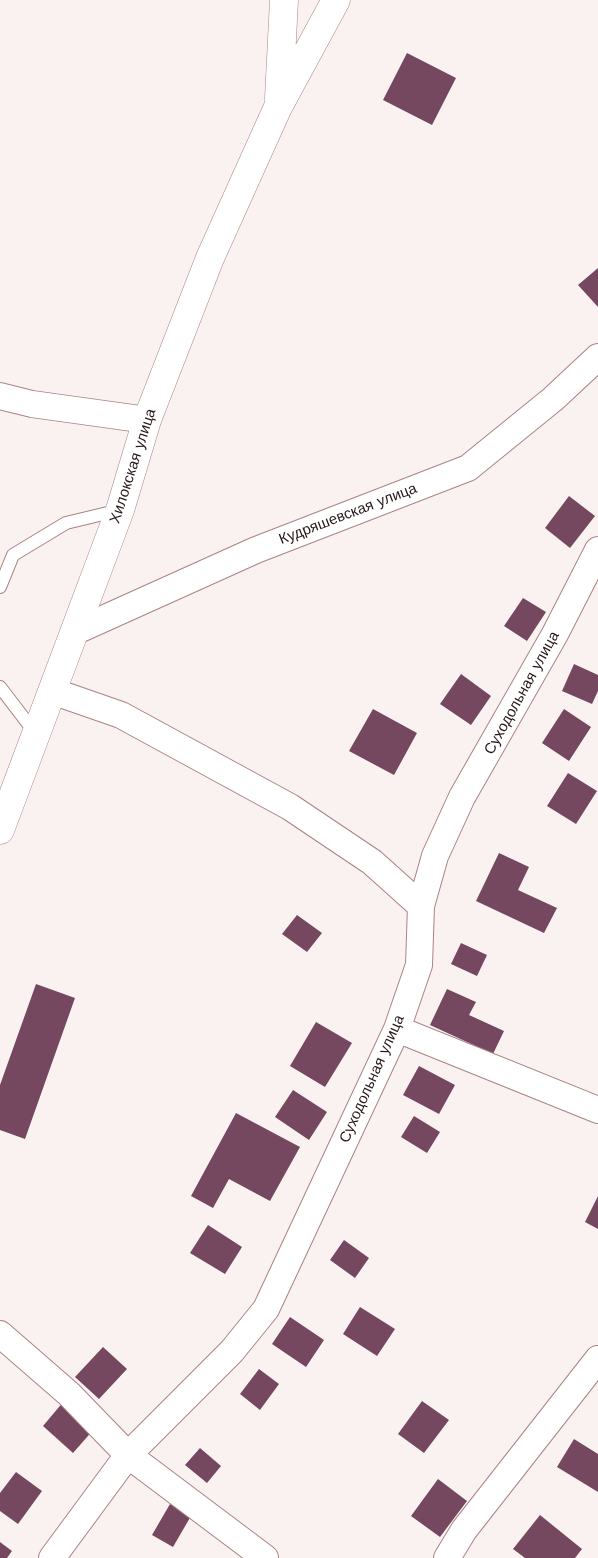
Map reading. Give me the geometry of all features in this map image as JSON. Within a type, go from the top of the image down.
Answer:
[{"type":"main road","points":[[278,107],[284,0]]},
{"type":"main road","name":"Хилокская улица","points":[[0,830],[120,510],[147,420],[210,258],[278,107],[336,0]]},
{"type":"street","name":"Кудряшевская улица","points":[[74,632],[256,550],[468,468],[553,399],[598,357]]},
{"type":"street","points":[[0,396],[32,404],[147,420]]},
{"type":"street","name":"Суходольная улица","points":[[52,1558],[128,1455],[232,1351],[266,1309],[397,1029],[420,966],[421,906],[435,856],[462,797],[555,634],[598,550]]},
{"type":"street","points":[[52,691],[121,715],[290,807],[372,862],[421,906]]},
{"type":"street","points":[[397,1029],[598,1110]]},
{"type":"street","points":[[0,1334],[69,1394],[128,1455],[265,1558]]},
{"type":"street","points":[[447,1558],[464,1530],[598,1359]]},
{"type":"lane","points":[[0,587],[6,556],[66,523],[120,510]]},
{"type":"lane","points":[[0,687],[36,734]]},
{"type":"building","points":[[407,53],[456,78],[432,125],[383,100]]},
{"type":"building","points":[[598,268],[598,307],[578,285]]},
{"type":"building","points":[[569,496],[595,516],[570,548],[545,528]]},
{"type":"building","points":[[523,598],[546,612],[527,641],[504,626]]},
{"type":"building","points":[[574,664],[598,675],[598,691],[592,704],[562,691]]},
{"type":"building","points":[[461,674],[491,696],[471,725],[440,704]]},
{"type":"building","points":[[373,709],[417,733],[394,775],[349,751]]},
{"type":"building","points":[[564,709],[591,727],[569,761],[542,743]]},
{"type":"building","points":[[568,773],[597,791],[576,824],[547,806]]},
{"type":"building","points":[[499,853],[529,867],[518,890],[557,908],[544,933],[476,901]]},
{"type":"building","points":[[297,915],[322,933],[307,952],[282,934]]},
{"type":"building","points":[[461,943],[487,955],[477,976],[451,964]]},
{"type":"building","points":[[36,984],[75,998],[25,1139],[0,1130],[0,1085]]},
{"type":"building","points":[[447,989],[476,1002],[469,1015],[504,1031],[493,1054],[430,1025]]},
{"type":"building","points":[[316,1022],[352,1043],[325,1087],[290,1066]]},
{"type":"building","points":[[419,1066],[455,1085],[439,1114],[403,1095]]},
{"type":"building","points":[[293,1090],[327,1112],[309,1140],[275,1117]]},
{"type":"building","points":[[236,1113],[300,1147],[270,1201],[229,1179],[213,1208],[191,1196]]},
{"type":"building","points":[[414,1116],[440,1132],[427,1153],[401,1137]]},
{"type":"building","points":[[598,1196],[598,1229],[585,1222]]},
{"type":"building","points":[[208,1225],[242,1247],[225,1274],[190,1253]]},
{"type":"building","points":[[344,1240],[369,1258],[355,1278],[330,1260]]},
{"type":"building","points":[[360,1307],[395,1329],[377,1356],[343,1334]]},
{"type":"building","points":[[290,1317],[324,1340],[306,1367],[272,1344]]},
{"type":"building","points":[[103,1347],[127,1369],[99,1399],[75,1377]]},
{"type":"building","points":[[259,1369],[279,1384],[260,1410],[240,1394]]},
{"type":"building","points":[[64,1401],[95,1428],[73,1453],[43,1426]]},
{"type":"building","points":[[422,1401],[449,1420],[424,1453],[398,1434]]},
{"type":"building","points":[[574,1439],[598,1454],[598,1492],[557,1467]]},
{"type":"building","points":[[200,1448],[221,1466],[207,1483],[185,1465]]},
{"type":"building","points":[[16,1472],[42,1491],[18,1524],[0,1511],[0,1493]]},
{"type":"building","points":[[438,1479],[467,1501],[440,1537],[411,1516]]},
{"type":"building","points":[[170,1504],[191,1516],[173,1547],[152,1535]]},
{"type":"building","points":[[540,1515],[582,1549],[575,1558],[525,1558],[513,1549]]},
{"type":"building","points":[[0,1542],[12,1551],[7,1558],[0,1558]]}]
